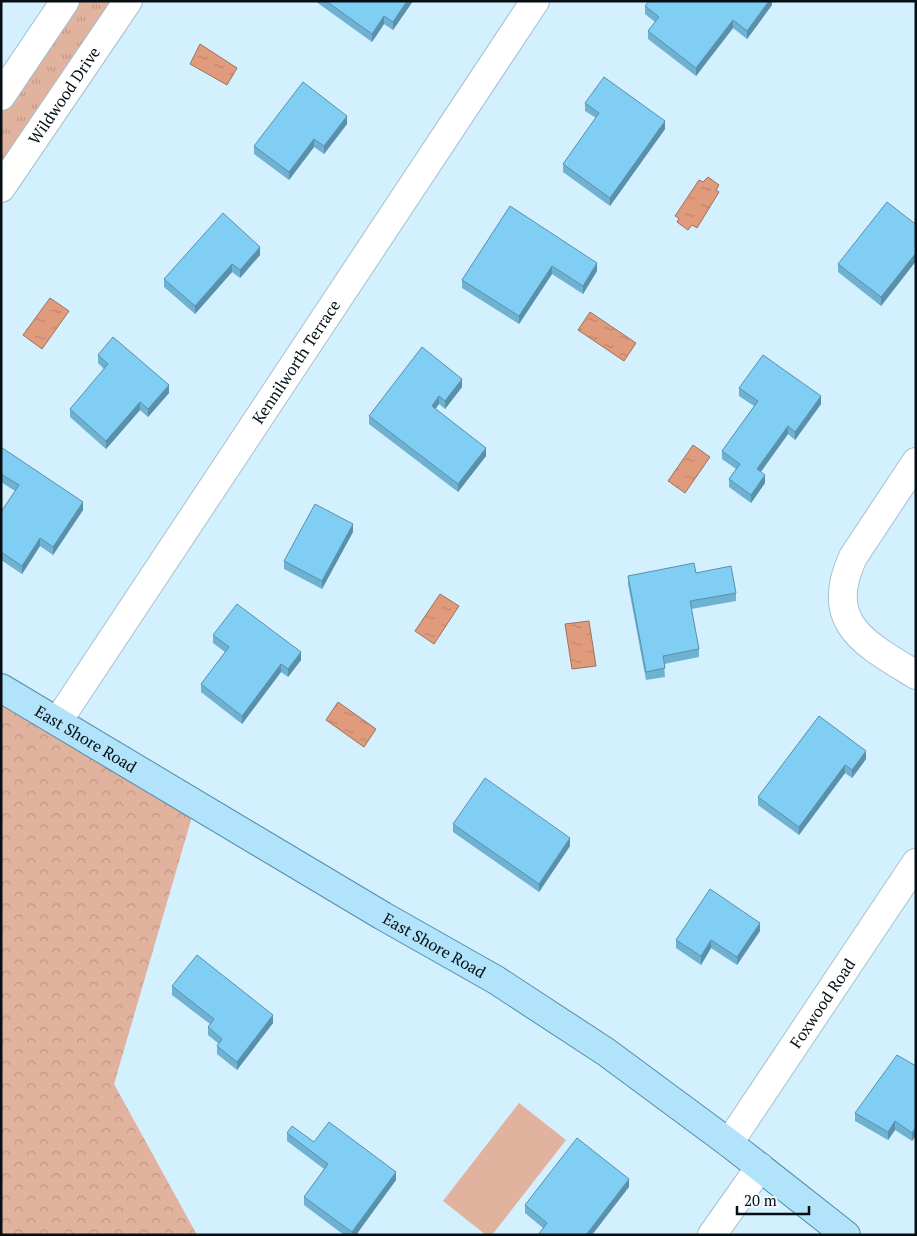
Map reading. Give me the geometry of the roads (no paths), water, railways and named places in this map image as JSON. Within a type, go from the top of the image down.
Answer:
[{"type":"main road","name":"East Shore Road","points":[[1,688],[383,916],[496,980],[606,1052],[729,1143],[846,1235]]},
{"type":"street","points":[[1,96],[65,1]]},
{"type":"street","name":"Wildwood Drive","points":[[1,188],[128,1]]},
{"type":"street","name":"Kennilworth Terrace","points":[[58,721],[535,1]]},
{"type":"street","points":[[916,462],[853,557],[845,574],[842,593],[845,614],[856,634],[877,651],[916,676]]},
{"type":"street","name":"Foxwood Road","points":[[729,1143],[916,863]]},
{"type":"street","points":[[712,1235],[760,1167]]},
{"type":"water","points":[[200,44],[237,68],[227,85],[190,64]]},
{"type":"water","points":[[708,177],[719,185],[716,190],[719,192],[697,228],[692,225],[688,230],[677,222],[679,218],[675,216],[699,180],[703,182]]},
{"type":"water","points":[[50,298],[69,311],[42,349],[23,335]]},
{"type":"water","points":[[590,312],[636,343],[624,361],[578,330]]},
{"type":"water","points":[[693,445],[710,457],[685,493],[668,481]]},
{"type":"water","points":[[440,594],[459,606],[434,644],[415,631]]},
{"type":"water","points":[[589,621],[596,666],[572,669],[565,624]]},
{"type":"water","points":[[338,702],[376,729],[364,747],[326,720]]}]
